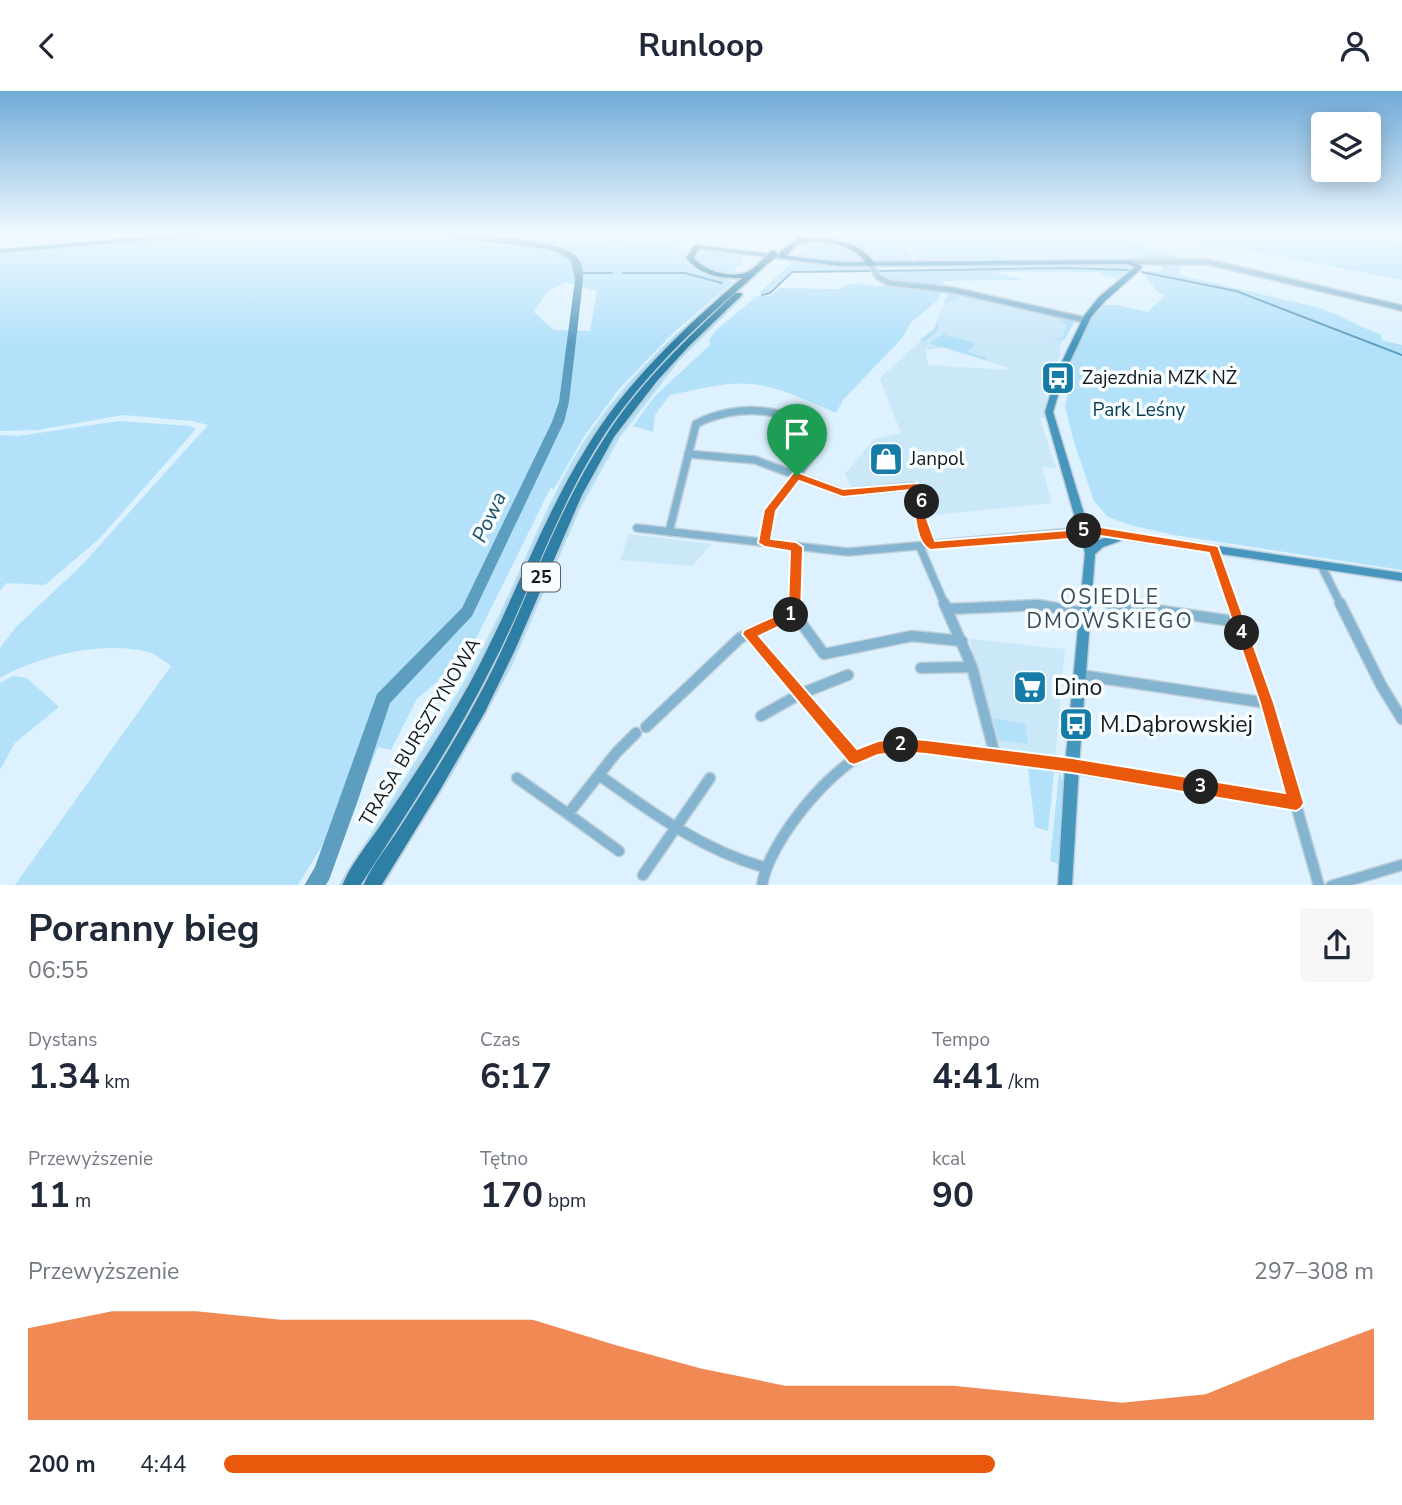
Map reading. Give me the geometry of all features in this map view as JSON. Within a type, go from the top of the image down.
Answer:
[{"type":"main road","points":[[711,271],[734,281]]},
{"type":"main road","name":"TRASA BURSZTYNOWA","points":[[350,885],[460,713],[506,625],[563,498],[591,447],[647,372],[734,281],[754,271]]},
{"type":"main road","name":"TRASA BURSZTYNOWA","points":[[370,885],[444,771],[483,702],[518,631],[576,497],[609,438],[667,363],[761,271]]},
{"type":"street","points":[[875,271],[878,277],[890,283],[953,290],[1085,320]]},
{"type":"street","points":[[1065,885],[1072,766],[1092,540],[1080,515],[1049,412],[1060,372],[1085,320],[1101,299],[1136,271]]},
{"type":"street","points":[[1246,271],[1402,308]]},
{"type":"street","points":[[669,531],[696,425],[703,418],[757,409],[802,424],[818,437],[819,450],[770,510],[765,543]]},
{"type":"street","points":[[688,454],[755,460],[843,493],[913,486],[922,501],[919,514],[925,546],[972,667],[995,755]]},
{"type":"street","points":[[637,528],[848,552],[1069,535],[1092,540],[1127,537],[1402,577]]},
{"type":"street","points":[[796,547],[794,613],[824,655],[912,636],[962,641]]},
{"type":"street","points":[[1213,549],[1267,703],[1320,885]]},
{"type":"street","points":[[1321,565],[1381,685],[1402,719]]},
{"type":"street","points":[[949,609],[1038,605],[1086,607],[1238,622]]},
{"type":"street","points":[[646,727],[722,654],[749,634],[794,613]]},
{"type":"street","points":[[749,634],[854,758]]},
{"type":"street","points":[[921,668],[972,667]]},
{"type":"street","points":[[761,716],[800,694],[848,675]]},
{"type":"street","points":[[1080,675],[1267,703]]},
{"type":"street","points":[[568,814],[636,733]]},
{"type":"street","points":[[762,885],[763,867],[831,778],[854,758],[878,748],[901,745],[995,755],[1296,803]]},
{"type":"street","points":[[598,775],[676,828],[720,853],[763,867]]},
{"type":"street","points":[[517,778],[619,851]]},
{"type":"street","points":[[643,875],[710,778]]},
{"type":"street","points":[[1331,885],[1402,865]]},
{"type":"shaded area","points":[[949,291],[1075,321],[1059,347],[1061,351],[1049,387],[1043,388],[1042,392],[1047,396],[1045,418],[1040,418],[1056,468],[1042,467],[1052,503],[933,515],[917,480],[851,488],[845,474],[874,439],[901,433],[880,379],[934,329]],"holes":[[[946,347],[1008,368],[928,365],[926,350]]]},
{"type":"shaded area","points":[[629,534],[712,544],[692,566],[620,560]]},
{"type":"shaded area","points":[[969,639],[1065,649],[1055,760],[1011,755],[1000,747]]},
{"type":"green space","points":[[0,271],[703,271],[733,282],[673,333],[619,389],[585,435],[553,490],[551,487],[468,655],[417,699],[391,750],[378,747],[369,770],[298,885],[15,885],[171,666],[148,652],[92,649],[52,657],[0,678],[0,648],[16,627],[81,566],[208,425],[192,421],[123,415],[38,430],[0,431]],"holes":[[[565,282],[597,291],[590,331],[554,330],[534,312],[546,293]]]},
{"type":"green space","points":[[719,271],[735,271],[736,276]]},
{"type":"green space","points":[[761,271],[667,360],[611,428],[563,513],[483,691],[451,748],[363,885],[358,885],[411,805],[596,447],[625,404],[669,352]]},
{"type":"green space","points":[[782,271],[791,271],[767,293],[759,293]]},
{"type":"green space","points":[[877,271],[1128,271],[1118,278],[1105,276],[1100,272],[995,272],[1024,280],[943,281],[947,288],[881,279]]},
{"type":"green space","name":"Park Leśny","points":[[1180,271],[1180,275],[1320,308],[1382,335],[1381,340],[1402,345],[1402,570],[1174,535],[1108,517],[1094,501],[1065,406],[1072,376],[1065,372],[1073,349],[1099,305],[1117,305],[1148,312],[1164,296],[1143,273]]},
{"type":"green space","points":[[1356,271],[1402,271],[1402,280]]},
{"type":"green space","points":[[859,283],[877,287],[884,285],[942,290],[937,301],[911,322],[903,337],[843,400],[836,413],[774,388],[731,384],[670,395],[655,415],[653,432],[633,426],[655,396],[711,344],[709,340],[716,330],[757,296],[771,296],[779,288],[840,289]]},
{"type":"green space","points":[[949,291],[1075,321],[1065,339],[1051,342],[1063,337],[1066,325],[1056,318],[958,295],[959,299],[944,304],[938,319],[938,331],[925,342],[920,340],[934,329]]},
{"type":"green space","points":[[746,294],[679,361],[620,437],[581,507],[511,668],[450,778],[398,856],[456,764],[508,669],[577,508],[609,447],[628,418],[671,365]]},
{"type":"green space","points":[[713,302],[636,379],[586,447],[557,497],[496,631],[461,699],[392,810],[339,885],[481,651],[535,535],[581,446],[641,369]]},
{"type":"green space","points":[[945,333],[975,343],[968,352],[987,358],[985,360],[929,343]]},
{"type":"green space","points":[[119,421],[190,426],[196,429],[99,539],[45,585],[7,583],[0,590],[0,435],[18,436]]},
{"type":"green space","points":[[13,676],[27,678],[59,707],[15,743],[0,770],[0,683]]},
{"type":"green space","points":[[993,718],[1025,724],[1028,744],[998,740]]},
{"type":"green space","points":[[1028,768],[1050,770],[1054,773],[1048,831],[1035,827]]},
{"type":"green space","points":[[1059,773],[1064,782],[1058,864],[1050,861]]},
{"type":"waterway","name":"Powa","points":[[314,885],[322,873],[383,699],[467,612],[558,422],[564,402],[579,271]]},
{"type":"waterway","points":[[762,295],[770,293],[792,272],[866,271]]},
{"type":"waterway","points":[[1142,272],[1236,291],[1402,355]]},
{"type":"waterway","points":[[579,273],[612,273]]},
{"type":"waterway","points":[[623,273],[685,273],[722,283]]},
{"type":"place","name":"Zajezdnia MZK NŻ","points":[[1058,378]]},
{"type":"place","name":"Janpol","points":[[886,459]]},
{"type":"place","name":"Dino","points":[[1030,687]]},
{"type":"place","name":"M.Dąbrowskiej","points":[[1076,724]]},
{"type":"district","name":"OSIEDLE DMOWSKIEGO","points":[[1110,609]]},
{"type":"route","points":[[797,476],[843,493],[913,486],[922,501],[919,514],[930,545],[1069,535],[1088,530],[1213,549],[1267,703],[1296,803],[1072,766],[926,747],[901,745],[878,748],[854,758],[749,634],[794,613],[796,547],[765,543],[770,510],[797,476]]}]
